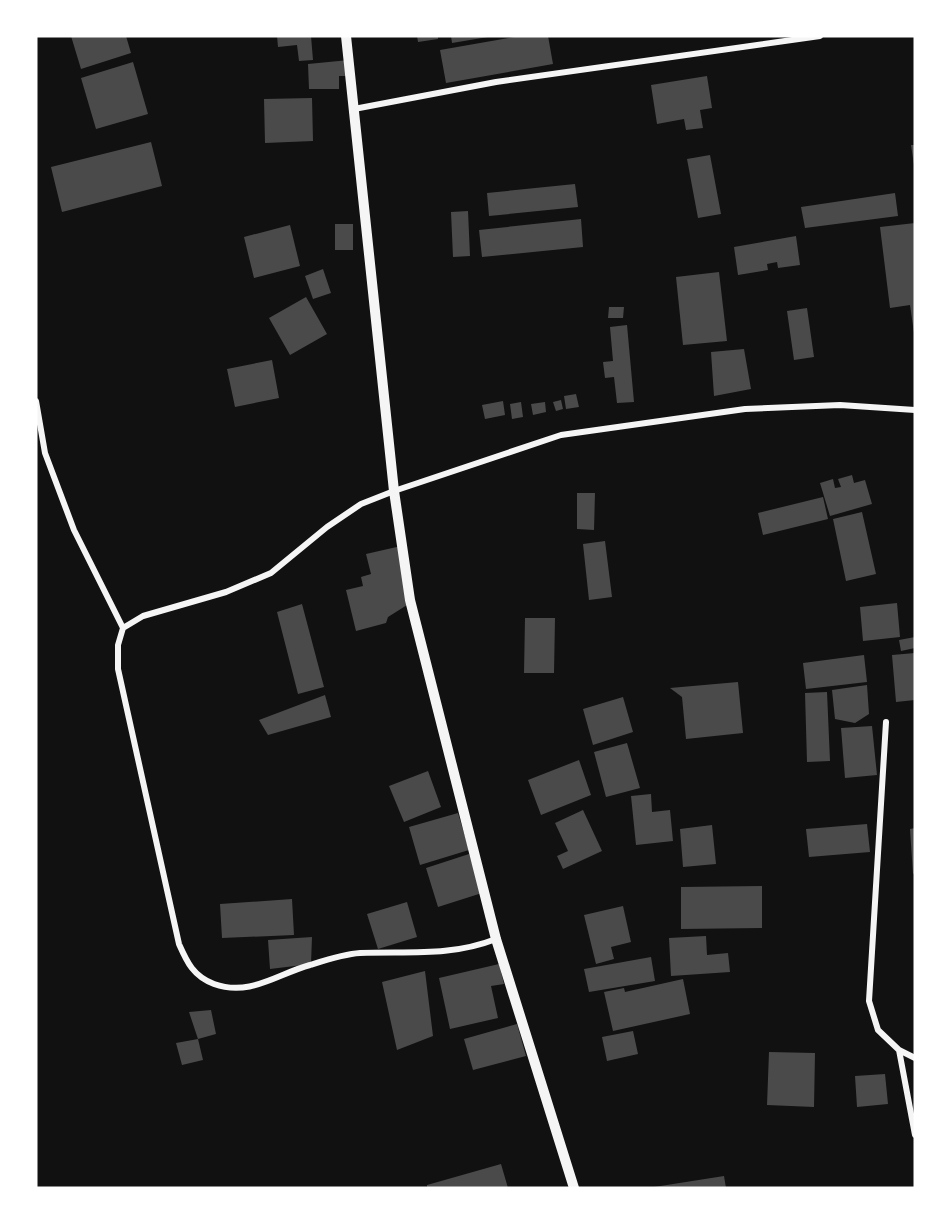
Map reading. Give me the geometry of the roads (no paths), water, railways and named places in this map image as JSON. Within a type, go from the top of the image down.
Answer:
[{"type":"street","points":[[346,36],[394,491],[410,600],[496,939],[574,1188]]},
{"type":"street","points":[[354,109],[496,82],[774,39],[820,36]]},
{"type":"street","points":[[36,402],[45,453],[74,530],[123,628]]},
{"type":"street","points":[[496,939],[475,947],[421,953],[357,953],[308,965],[248,988],[214,984],[191,969],[179,944],[118,669],[118,645],[123,628],[143,616],[226,592],[271,573],[327,527],[361,504],[561,435],[745,409],[840,405],[915,410]]},
{"type":"street","points":[[886,722],[869,1001],[878,1030],[899,1050],[915,1058]]},
{"type":"street","points":[[899,1050],[915,1135]]},
{"type":"street","points":[[908,1096],[915,1091]]}]
